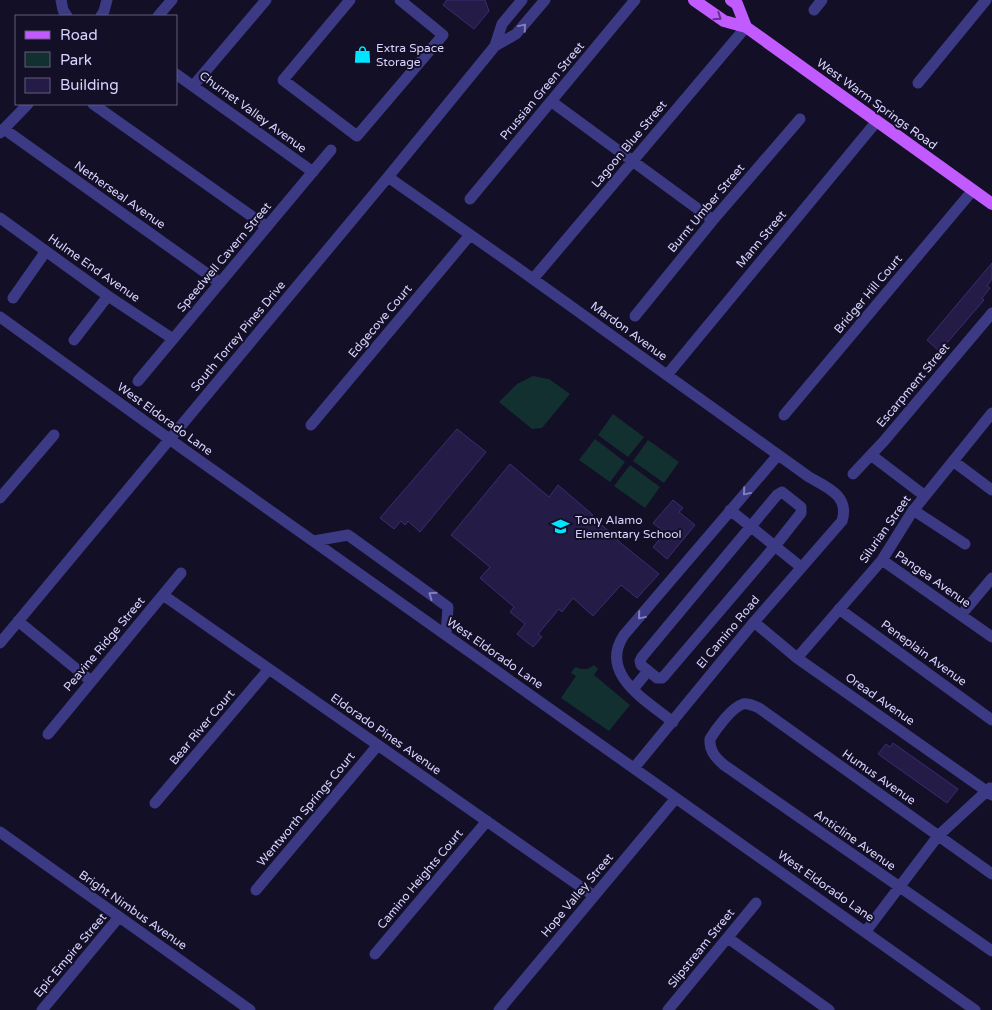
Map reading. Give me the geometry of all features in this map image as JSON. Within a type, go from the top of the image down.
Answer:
[{"type":"main road","name":"West Warm Springs Road","points":[[694,0],[724,21],[746,27],[992,204]]},
{"type":"main road","points":[[731,0],[737,4],[746,27]]},
{"type":"street","points":[[61,0],[66,15]]},
{"type":"street","points":[[102,15],[107,0]]},
{"type":"street","points":[[159,15],[172,0]]},
{"type":"street","points":[[193,86],[266,0]]},
{"type":"street","points":[[350,0],[283,80],[358,136],[443,35],[400,0]]},
{"type":"street","name":"South Torrey Pines Drive","points":[[0,642],[495,46],[516,34],[545,0]]},
{"type":"street","name":"Prussian Green Street","points":[[470,199],[635,0]]},
{"type":"street","points":[[814,10],[822,0]]},
{"type":"street","points":[[918,83],[986,0]]},
{"type":"street","name":"South Torrey Pines Drive","points":[[495,46],[502,24],[519,1]]},
{"type":"street","name":"Lagoon Blue Street","points":[[533,279],[746,27]]},
{"type":"street","name":"Churnet Valley Avenue","points":[[178,75],[313,172]]},
{"type":"street","points":[[552,102],[713,220]]},
{"type":"street","points":[[2,131],[27,105]]},
{"type":"street","points":[[94,105],[267,227]]},
{"type":"street","name":"Burnt Umber Street","points":[[635,316],[713,220],[800,119]]},
{"type":"street","name":"Mann Street","points":[[666,375],[877,121]]},
{"type":"street","name":"Netherseal Avenue","points":[[2,131],[220,282]]},
{"type":"street","name":"Speedwell Cavern Street","points":[[138,381],[331,150]]},
{"type":"street","name":"Mardon Avenue","points":[[388,177],[778,455],[836,493],[841,498],[844,515]]},
{"type":"street","name":"Bridger Hill Court","points":[[784,415],[973,190]]},
{"type":"street","name":"Hulme End Avenue","points":[[0,218],[108,296],[173,339]]},
{"type":"street","name":"Edgecove Court","points":[[311,425],[470,235]]},
{"type":"street","points":[[13,298],[46,250]]},
{"type":"street","points":[[74,340],[108,296]]},
{"type":"street","name":"Escarpment Street","points":[[853,474],[992,313]]},
{"type":"street","name":"West Eldorado Lane","points":[[0,316],[170,439],[976,1010]]},
{"type":"street","name":"Silurian Street","points":[[797,658],[882,560],[913,510],[991,418]]},
{"type":"street","points":[[0,498],[54,435]]},
{"type":"street","points":[[673,722],[633,689],[621,676],[618,670],[616,654],[620,641],[778,455]]},
{"type":"street","points":[[871,455],[925,496]]},
{"type":"street","points":[[953,461],[992,490]]},
{"type":"street","points":[[782,492],[801,507],[802,511],[775,546],[663,677],[658,678],[640,663],[642,657],[750,526],[777,495],[782,492]]},
{"type":"street","points":[[730,510],[802,567]]},
{"type":"street","points":[[913,510],[965,544]]},
{"type":"street","name":"El Camino Road","points":[[634,768],[754,622],[842,521],[844,515]]},
{"type":"street","points":[[314,541],[348,535],[448,607],[446,635]]},
{"type":"street","name":"Pangea Avenue","points":[[882,560],[992,637]]},
{"type":"street","name":"Peavine Ridge Street","points":[[48,734],[181,573]]},
{"type":"street","points":[[961,615],[992,578]]},
{"type":"street","name":"Eldorado Pines Avenue","points":[[163,595],[594,896]]},
{"type":"street","name":"Peneplain Avenue","points":[[839,609],[992,720]]},
{"type":"street","points":[[18,621],[91,681]]},
{"type":"street","name":"Oread Avenue","points":[[754,622],[797,658],[990,791]]},
{"type":"street","name":"Bear River Court","points":[[156,803],[269,669]]},
{"type":"street","points":[[633,689],[648,671]]},
{"type":"street","name":"Humus Avenue","points":[[709,744],[714,733],[730,713],[737,707],[750,704],[762,710],[992,874]]},
{"type":"street","name":"Anticline Avenue","points":[[709,744],[715,757],[724,765],[992,951]]},
{"type":"street","name":"Wentworth Springs Court","points":[[256,890],[378,746]]},
{"type":"street","points":[[866,931],[938,836],[990,791]]},
{"type":"street","name":"Hope Valley Street","points":[[499,1010],[676,798]]},
{"type":"street","name":"Camino Heights Court","points":[[375,954],[487,821]]},
{"type":"street","name":"Bright Nimbus Avenue","points":[[0,832],[250,1010]]},
{"type":"street","name":"Slipstream Street","points":[[668,1010],[756,903]]},
{"type":"street","name":"Epic Empire Street","points":[[42,1010],[119,917]]},
{"type":"street","points":[[728,938],[829,1010]]},
{"type":"green space","points":[[533,376],[549,379],[570,394],[542,428],[532,429],[499,402],[517,384]]},
{"type":"green space","points":[[613,414],[644,437],[628,457],[598,435]]},
{"type":"green space","points":[[595,439],[625,462],[610,482],[579,460]]},
{"type":"green space","points":[[648,440],[679,462],[664,483],[633,461]]},
{"type":"green space","points":[[630,465],[660,487],[645,508],[614,486]]},
{"type":"green space","points":[[594,665],[598,669],[594,675],[630,705],[609,731],[561,698],[576,676],[571,673],[575,667],[585,669]]},
{"type":"building","points":[[447,0],[485,0],[489,11],[474,29],[443,5]]},
{"type":"building","points":[[992,263],[992,279],[987,286],[990,288],[982,298],[984,300],[940,351],[938,350],[927,340]]},
{"type":"building","points":[[457,429],[486,452],[420,532],[408,521],[405,525],[401,521],[394,529],[380,518]]},
{"type":"building","name":"Tony Alamo Elementary School","points":[[510,464],[549,497],[558,485],[593,515],[591,516],[617,540],[659,574],[637,598],[621,585],[593,616],[573,598],[562,612],[559,609],[538,634],[542,637],[533,647],[517,634],[525,624],[510,612],[514,607],[480,578],[490,567],[451,535]]},
{"type":"building","points":[[673,500],[683,508],[679,512],[695,525],[667,559],[653,547],[665,533],[653,523]]},
{"type":"building","points":[[893,743],[958,789],[947,803],[878,754],[886,744],[890,747]]},
{"type":"place","name":"Extra Space Storage","points":[[362,55]]},
{"type":"place","name":"Tony Alamo Elementary School","points":[[561,527]]}]
